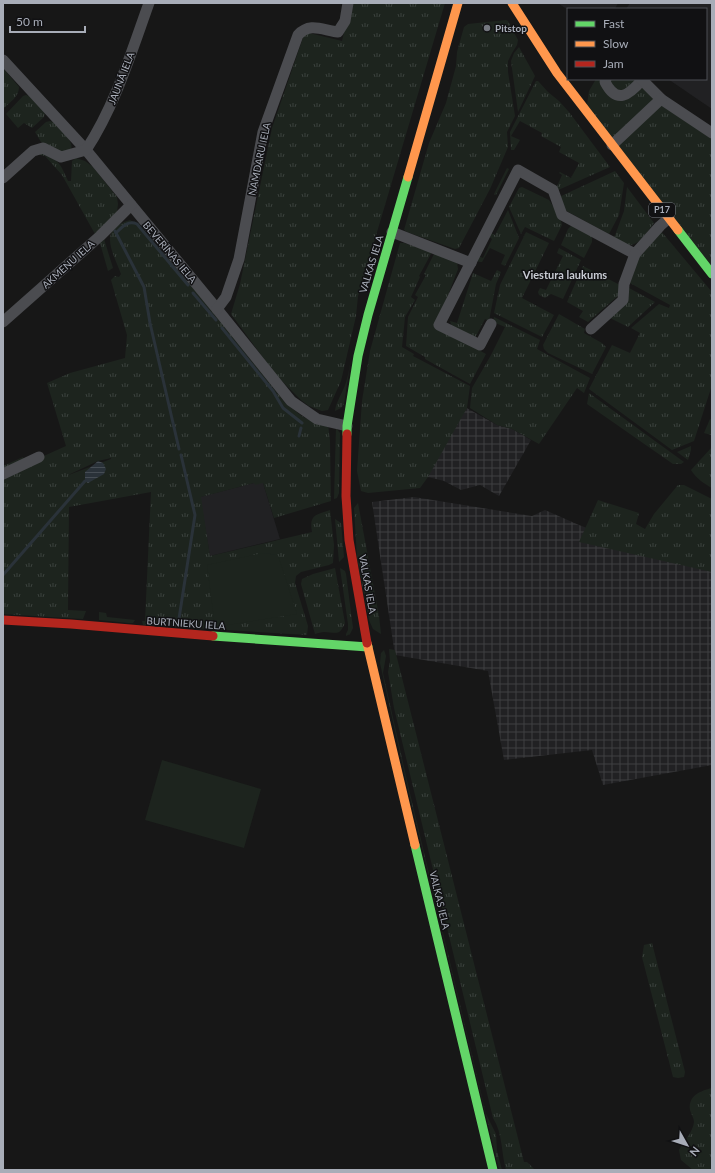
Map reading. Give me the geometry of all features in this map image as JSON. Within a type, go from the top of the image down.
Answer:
[{"type":"main road","name":"VALKAS IELA","points":[[458,3],[368,315],[358,356],[347,426],[346,496],[349,540],[368,647],[493,1170]]},
{"type":"main road","name":"P17","points":[[512,3],[557,73],[712,274]]},
{"type":"main road","name":"BURTNIEKU IELA","points":[[3,620],[368,647]]},
{"type":"street","name":"JAUNĀ IELA","points":[[86,150],[109,111],[150,3]]},
{"type":"street","name":"NAMDARU IELA","points":[[217,309],[226,297],[239,259],[264,132],[298,35],[304,29],[312,27],[338,32],[345,21],[348,3]]},
{"type":"street","name":"BEVERĪNAS IELA","points":[[3,60],[86,150],[291,401],[318,419],[347,426]]},
{"type":"street","points":[[606,80],[605,82],[610,91],[616,95],[624,95],[632,91],[640,80]]},
{"type":"street","points":[[642,80],[661,99],[712,133]]},
{"type":"street","points":[[612,145],[661,99]]},
{"type":"street","points":[[3,178],[33,151],[43,148],[61,157],[86,150]]},
{"type":"street","points":[[491,324],[480,345],[439,325],[518,170],[553,190],[562,214],[635,254]]},
{"type":"street","name":"AKMEŅU IELA","points":[[3,322],[100,236],[131,205]]},
{"type":"street","points":[[591,329],[623,300],[624,284],[635,254],[669,218]]},
{"type":"street","points":[[392,232],[471,263]]},
{"type":"street","points":[[3,474],[39,457]]},
{"type":"shaded area","points":[[558,3],[618,3],[616,8],[567,8],[567,9]]},
{"type":"shaded area","points":[[630,3],[712,3],[712,109],[669,80],[707,80],[707,8],[627,8]]},
{"type":"shaded area","points":[[456,402],[497,425],[512,429],[531,440],[499,496],[480,485],[461,490],[444,481],[428,477],[418,471]]},
{"type":"shaded area","points":[[98,461],[103,463],[106,469],[104,474],[88,483],[85,481],[85,472]]},
{"type":"shaded area","points":[[254,483],[263,483],[280,539],[210,556],[200,497]]},
{"type":"shaded area","points":[[414,497],[532,516],[545,510],[639,548],[712,564],[712,765],[603,785],[592,750],[504,760],[488,671],[395,655],[372,502]]},
{"type":"green space","points":[[351,3],[445,3],[358,296],[356,316],[341,381],[328,410],[322,411],[309,406],[301,400],[276,375],[231,314],[240,284],[272,128],[305,32],[342,41]]},
{"type":"green space","points":[[508,21],[518,40],[517,45],[508,61],[508,72],[515,116],[507,132],[508,147],[490,189],[459,248],[455,249],[404,230],[429,143],[446,103],[456,66],[457,52],[464,27],[468,24]]},
{"type":"green space","points":[[519,47],[535,76],[518,112],[511,61],[514,53]]},
{"type":"green space","points":[[3,68],[19,87],[19,91],[16,97],[3,109]]},
{"type":"green space","points":[[595,80],[642,80],[712,133],[712,274],[586,111],[589,91]]},
{"type":"green space","points":[[536,81],[538,81],[569,112],[610,167],[555,191],[562,175],[559,173],[560,172],[571,178],[579,163],[559,152],[561,147],[541,136],[542,133],[520,121],[511,136],[520,140],[514,150],[511,150],[510,132]]},
{"type":"green space","points":[[23,96],[29,96],[45,112],[44,117],[32,128],[24,123],[18,128],[6,114]]},
{"type":"green space","points":[[50,121],[62,131],[71,143],[72,146],[70,150],[62,153],[41,142],[35,132],[46,122]]},
{"type":"green space","points":[[43,152],[59,164],[68,181],[71,181],[72,161],[76,158],[85,161],[93,167],[117,197],[117,212],[95,234],[62,175],[45,156],[37,154]]},
{"type":"green space","points":[[507,168],[509,169],[496,195],[494,194]]},
{"type":"green space","points":[[615,171],[624,183],[619,215],[609,234],[563,209],[559,197]]},
{"type":"green space","points":[[522,187],[549,200],[555,209],[562,225],[554,241],[525,227],[521,234],[509,207],[519,188]]},
{"type":"green space","points":[[627,187],[654,223],[642,239],[630,245],[624,244],[614,238],[624,211]]},
{"type":"green space","points":[[508,210],[519,238],[505,266],[501,264],[505,255],[490,248],[482,262],[474,260],[476,255],[483,258],[492,239],[488,236],[489,232],[495,235]]},
{"type":"green space","points":[[130,220],[139,225],[191,284],[282,399],[298,413],[308,419],[314,422],[328,424],[330,441],[331,501],[274,518],[263,483],[255,485],[254,483],[201,497],[210,556],[312,532],[311,522],[314,516],[330,510],[334,545],[333,563],[301,572],[296,576],[295,583],[308,626],[307,635],[178,627],[169,625],[143,625],[142,621],[145,621],[151,492],[69,507],[68,610],[86,611],[83,619],[3,614],[3,466],[23,457],[26,464],[66,446],[47,383],[70,373],[125,358],[127,335],[111,280],[115,276],[119,277],[121,274],[110,242],[114,229],[120,224]],"holes":[[[111,459],[66,476],[98,461]]]},
{"type":"green space","points":[[572,225],[592,236],[592,242],[584,258],[561,245],[568,229]]},
{"type":"green space","points":[[661,231],[712,292],[712,385],[694,441],[672,450],[589,389],[612,345],[630,353],[640,333],[631,328],[659,304],[669,308],[670,305],[628,282],[634,264]]},
{"type":"green space","points":[[526,232],[549,243],[522,298],[554,315],[542,337],[494,313],[500,285]]},
{"type":"green space","points":[[104,239],[113,268],[108,271],[100,243]]},
{"type":"green space","points":[[400,243],[432,252],[419,276],[420,277],[411,297],[415,300],[405,317],[402,347],[414,354],[413,356],[470,386],[467,408],[428,477],[420,488],[368,493],[361,491],[357,471],[362,401],[370,351]]},
{"type":"green space","points":[[559,248],[581,260],[563,299],[551,294],[545,298],[539,295],[538,292],[540,288],[546,290],[563,256],[557,253]]},
{"type":"green space","points":[[435,252],[457,263],[458,269],[436,327],[486,354],[470,384],[425,359],[425,357],[406,346],[408,317],[418,297],[415,295],[426,275],[424,274]]},
{"type":"green space","points":[[583,266],[620,285],[619,295],[588,322],[579,317],[583,311],[567,302]]},
{"type":"green space","points":[[497,270],[501,272],[496,284],[489,321],[485,319],[475,338],[452,327],[450,321],[457,323],[473,273],[491,281]]},
{"type":"green space","points":[[629,288],[655,302],[628,327],[610,318]]},
{"type":"green space","points":[[559,314],[585,329],[584,333],[602,343],[606,347],[592,374],[548,353],[544,349],[543,345]]},
{"type":"green space","points":[[494,317],[540,340],[537,349],[590,378],[584,393],[577,388],[539,444],[512,429],[497,425],[470,408],[472,388],[505,327],[493,322]]},
{"type":"green space","points":[[351,359],[344,404],[341,408],[335,411],[346,382]]},
{"type":"green space","points":[[589,393],[684,462],[681,464],[673,464],[587,404]]},
{"type":"green space","points":[[710,419],[712,420],[711,435],[704,433]]},
{"type":"green space","points":[[336,428],[340,433],[339,493],[337,498],[334,499]]},
{"type":"green space","points":[[691,446],[688,460],[677,452]]},
{"type":"green space","points":[[712,447],[712,488],[700,480],[691,470]]},
{"type":"green space","points":[[678,485],[684,485],[712,499],[712,572],[579,542],[598,500],[639,513],[636,524],[645,529],[654,514]]},
{"type":"green space","points":[[358,503],[381,634],[373,629],[369,620],[357,558],[354,508]]},
{"type":"green space","points":[[335,519],[341,523],[344,557],[339,562]]},
{"type":"green space","points":[[263,553],[278,555],[297,614],[215,627],[207,565]]},
{"type":"green space","points":[[335,568],[345,623],[341,630],[337,633],[323,632],[315,634],[301,584],[302,579],[313,574]]},
{"type":"green space","points":[[340,568],[345,571],[346,574],[353,628],[350,634],[346,636],[348,624]]},
{"type":"green space","points":[[99,612],[106,613],[107,617],[135,620],[133,623],[129,623],[99,620]]},
{"type":"green space","points":[[389,649],[395,650],[524,1162],[527,1162],[535,1170],[506,1170],[504,1163],[499,1130],[493,1118],[394,708],[388,672],[390,661]]},
{"type":"green space","points":[[384,650],[386,656],[383,673],[408,785],[486,1114],[496,1134],[497,1151],[502,1170],[499,1170],[407,785],[380,663],[381,653]]},
{"type":"green space","points":[[162,760],[261,789],[244,848],[145,820]]},
{"type":"green space","points":[[652,943],[685,1072],[684,1077],[673,1077],[642,957],[644,945]]},
{"type":"green space","points":[[712,1088],[712,1170],[693,1170],[681,1160],[679,1150],[693,1126],[694,1120],[690,1110],[690,1105],[693,1097],[700,1092]]},
{"type":"waterway","points":[[116,233],[123,226],[131,223],[137,224],[188,285]]},
{"type":"waterway","points":[[115,231],[144,287],[150,323],[179,449]]},
{"type":"waterway","points":[[193,293],[216,320]]},
{"type":"waterway","points":[[222,328],[273,391],[283,408],[302,423]]},
{"type":"waterway","points":[[299,436],[301,428]]},
{"type":"waterway","points":[[178,625],[195,515],[181,455]]},
{"type":"waterway","points":[[3,575],[85,481]]},
{"type":"traffic: fast","points":[[347,434],[358,356],[368,315],[408,177]]},
{"type":"traffic: fast","points":[[678,230],[712,274]]},
{"type":"traffic: fast","points":[[213,636],[368,647]]},
{"type":"traffic: fast","points":[[415,845],[493,1170]]},
{"type":"traffic: slow","points":[[408,177],[458,3]]},
{"type":"traffic: slow","points":[[512,3],[557,73],[678,230]]},
{"type":"traffic: slow","points":[[367,643],[415,845]]},
{"type":"traffic: jam","points":[[347,434],[346,496],[349,540],[367,643]]},
{"type":"traffic: jam","points":[[3,620],[213,636]]},
{"type":"place","name":"Pitstop","points":[[487,28]]},
{"type":"district","name":"Viestura laukums","points":[[565,275]]}]
